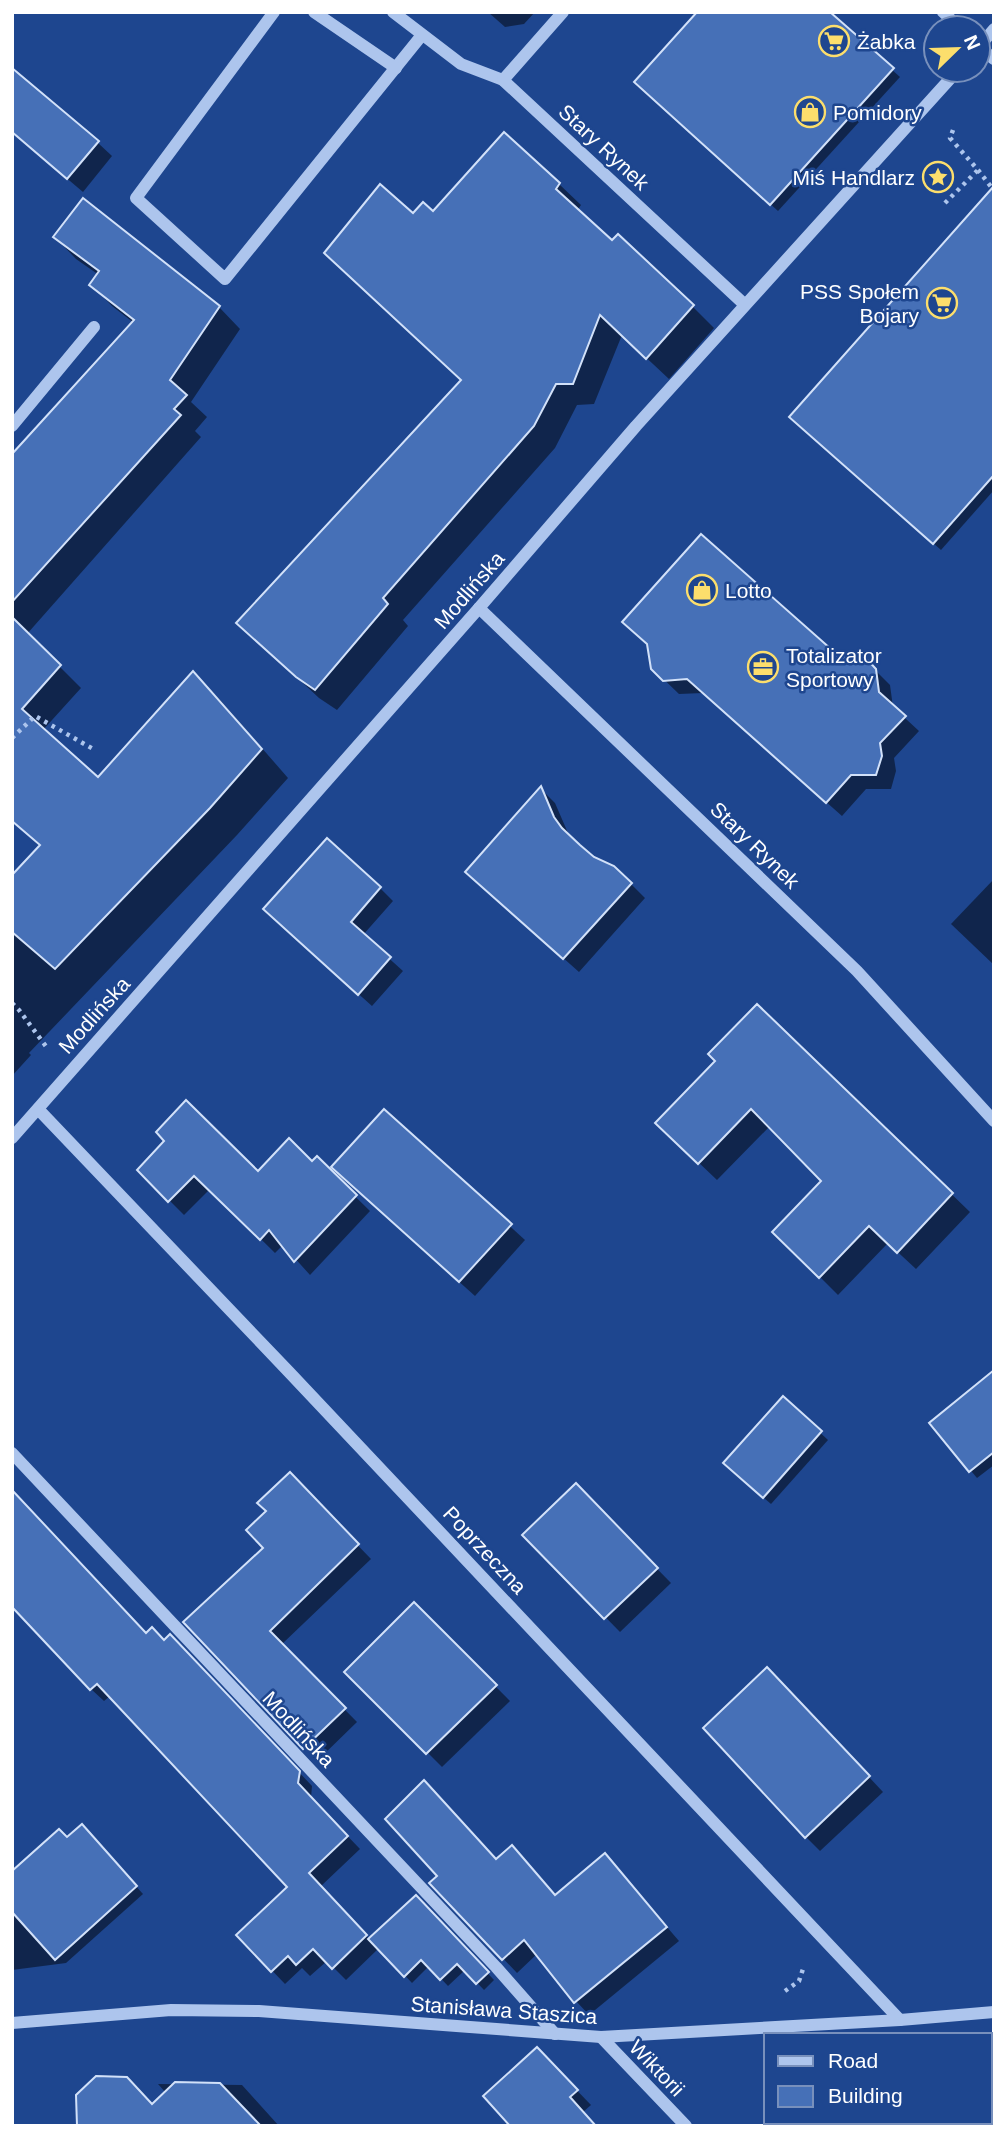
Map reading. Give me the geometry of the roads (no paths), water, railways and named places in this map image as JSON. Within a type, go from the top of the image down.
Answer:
[{"type":"street","points":[[274,12],[136,198],[225,279],[422,35]]},
{"type":"street","points":[[314,12],[396,68]]},
{"type":"street","points":[[393,12],[461,64],[503,80],[564,12]]},
{"type":"street","name":"Stary Rynek","points":[[503,80],[744,304]]},
{"type":"street","name":"Modlińska","points":[[12,1138],[744,304],[945,84]]},
{"type":"street","points":[[12,426],[94,327]]},
{"type":"street","name":"Stary Rynek","points":[[479,608],[857,971],[994,1121]]},
{"type":"street","name":"Poprzeczna","points":[[38,1109],[309,1392],[900,2021]]},
{"type":"street","name":"Modlińska","points":[[12,1453],[496,1967],[555,2034]]},
{"type":"street","name":"Stanisława Staszica","points":[[12,2023],[171,2010],[260,2011],[601,2037],[900,2021],[994,2012]]},
{"type":"street","name":"Wiktorii","points":[[601,2037],[686,2126]]},
{"type":"place","name":"Żabka","points":[[834,41]]},
{"type":"place","name":"Pomidory","points":[[810,112]]},
{"type":"place","name":"Miś Handlarz","points":[[938,177]]},
{"type":"place","name":"PSS Społem Bojary","points":[[942,303]]},
{"type":"place","name":"Lotto","points":[[702,590]]},
{"type":"place","name":"Totalizator Sportowy","points":[[763,667]]}]
